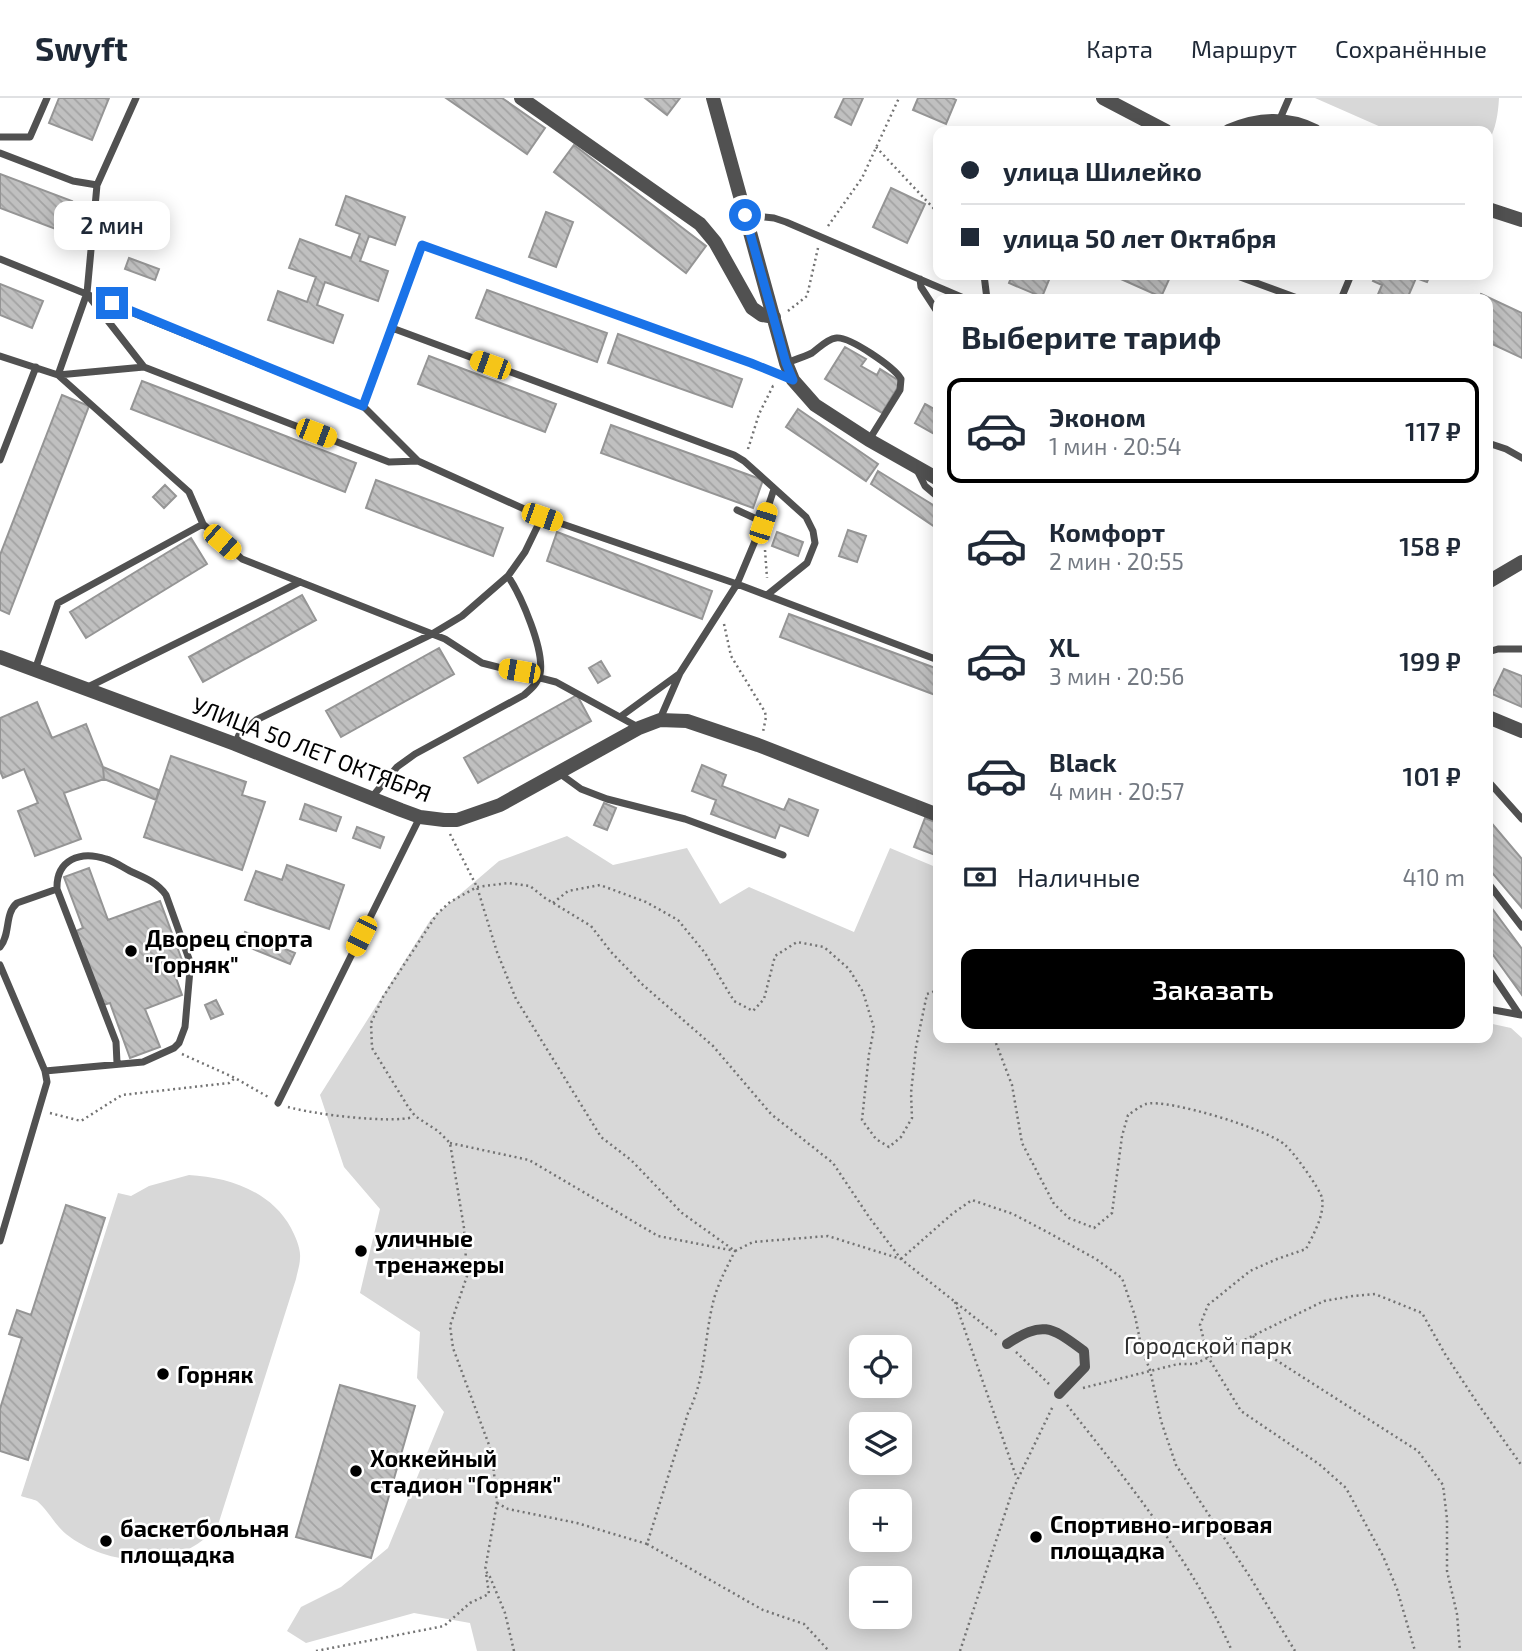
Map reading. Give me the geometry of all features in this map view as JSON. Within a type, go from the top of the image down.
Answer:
[{"type":"street","points":[[522,98],[699,224],[715,242],[752,308],[762,315],[774,317]]},
{"type":"street","points":[[713,98],[793,380],[815,405],[933,476]]},
{"type":"street","points":[[1103,98],[1156,126]]},
{"type":"street","points":[[1244,126],[1256,122],[1279,121],[1301,126]]},
{"type":"street","points":[[1493,210],[1522,219]]},
{"type":"street","points":[[1493,576],[1522,562]]},
{"type":"street","name":"УЛИЦА 50 ЛЕТ ОКТЯБРЯ","points":[[0,657],[235,744],[420,817],[457,820],[500,805],[639,728],[660,720],[687,721],[758,745],[933,813]]},
{"type":"street","points":[[1493,719],[1522,731]]},
{"type":"street","points":[[1007,1344],[1028,1330],[1048,1328],[1084,1351],[1085,1367],[1059,1394]]},
{"type":"lane","points":[[0,137],[30,137],[47,98]]},
{"type":"lane","points":[[58,375],[87,293],[97,185],[136,98]]},
{"type":"lane","points":[[1279,121],[1289,98]]},
{"type":"lane","points":[[0,153],[73,181],[97,185]]},
{"type":"lane","points":[[745,215],[774,218],[822,236],[955,294]]},
{"type":"lane","points":[[363,406],[422,245],[793,380]]},
{"type":"lane","points":[[0,259],[363,406],[418,461],[542,517],[737,584],[933,658]]},
{"type":"lane","points":[[920,278],[920,287],[933,306]]},
{"type":"lane","points":[[1248,280],[1286,294]]},
{"type":"lane","points":[[87,293],[144,367]]},
{"type":"lane","points":[[392,328],[744,461],[806,517],[813,531],[815,543],[807,564],[767,595]]},
{"type":"lane","points":[[786,363],[811,354],[837,337],[847,340],[892,368],[901,379],[900,390],[869,440]]},
{"type":"lane","points":[[0,356],[58,375],[190,492],[203,524],[242,559],[432,634],[454,644],[481,663],[556,682],[639,728]]},
{"type":"lane","points":[[0,460],[36,367]]},
{"type":"lane","points":[[58,375],[144,367],[389,462],[418,461]]},
{"type":"lane","points":[[1493,445],[1522,458]]},
{"type":"lane","points":[[915,466],[925,486],[933,493]]},
{"type":"lane","points":[[660,720],[680,673],[720,615],[737,584],[774,489]]},
{"type":"lane","points":[[737,510],[763,523]]},
{"type":"lane","points":[[235,744],[239,735],[256,720],[432,634],[462,616],[508,576],[525,552],[542,517]]},
{"type":"lane","points":[[35,670],[58,603],[203,524]]},
{"type":"lane","points":[[371,798],[397,767],[415,754],[524,695],[534,686],[540,676],[540,660],[526,606],[508,576]]},
{"type":"lane","points":[[86,688],[300,582]]},
{"type":"lane","points":[[1493,651],[1522,649]]},
{"type":"lane","points":[[620,717],[680,673]]},
{"type":"lane","points":[[558,772],[581,789],[607,799],[685,819],[782,855]]},
{"type":"lane","points":[[1493,787],[1522,819]]},
{"type":"lane","points":[[278,1103],[420,817]]},
{"type":"lane","points":[[45,1070],[143,1062],[174,1048],[179,1043],[185,1027],[190,979],[189,959],[166,895],[150,880],[106,859],[92,856],[65,863],[59,869],[57,889],[116,1042],[117,1063]]},
{"type":"lane","points":[[0,947],[5,940],[12,907],[57,889]]},
{"type":"lane","points":[[1493,889],[1522,927]]},
{"type":"lane","points":[[0,965],[45,1070],[47,1082],[0,1241]]},
{"type":"lane","points":[[1493,975],[1521,1015]]},
{"type":"lane","points":[[1493,1010],[1521,1015]]},
{"type":"path","points":[[774,317],[791,310],[807,296],[822,236],[856,187],[900,98]]},
{"type":"path","points":[[876,146],[933,208]]},
{"type":"path","points":[[744,461],[759,414],[773,386],[785,391],[793,380]]},
{"type":"path","points":[[763,523],[767,595]]},
{"type":"path","points":[[720,615],[726,628],[731,656],[766,717],[758,745]]},
{"type":"path","points":[[444,820],[460,858],[477,887],[497,953],[516,999],[601,1137],[631,1160],[682,1213],[735,1251]]},
{"type":"path","points":[[735,1251],[659,1236],[529,1160],[450,1143],[438,1131],[415,1116],[372,1048],[371,1023],[383,997],[437,914],[450,902],[477,887],[519,883],[530,887],[591,926],[643,985],[713,1045],[771,1114],[834,1163],[869,1217],[901,1259],[1007,1344],[1059,1394],[1146,1508],[1195,1578],[1232,1651]]},
{"type":"path","points":[[553,903],[568,891],[600,885],[646,902],[678,920],[705,953],[734,1001],[753,1010],[764,999],[775,956],[797,942],[824,947],[849,969],[863,992],[874,1028],[862,1120],[876,1139],[889,1147],[901,1137],[912,1118],[911,1093],[921,1021],[927,994],[933,992]]},
{"type":"path","points":[[995,1043],[1012,1085],[1022,1143],[1054,1204],[1069,1218],[1094,1228],[1111,1213],[1122,1136],[1128,1115],[1148,1103],[1204,1112],[1263,1133],[1284,1143],[1306,1172],[1322,1198],[1320,1221],[1306,1249],[1250,1271],[1208,1305],[1199,1325],[1208,1357],[1241,1411],[1319,1464],[1346,1488],[1392,1578],[1415,1651]]},
{"type":"path","points":[[40,1110],[81,1121],[122,1095],[229,1083],[235,1078]]},
{"type":"path","points":[[316,1651],[444,1626],[470,1603],[489,1594],[485,1570],[496,1503],[492,1453],[453,1348],[450,1326],[467,1276],[464,1228],[450,1143]]},
{"type":"path","points":[[901,1259],[972,1200],[1013,1214],[1096,1259],[1122,1278],[1150,1370],[1161,1421],[1176,1465],[1295,1651]]},
{"type":"path","points":[[647,1544],[688,1413],[697,1395],[712,1305],[735,1251],[752,1242],[828,1236],[901,1259]]},
{"type":"path","points":[[960,1651],[1017,1479],[1059,1394],[1150,1370],[1178,1364],[1195,1364],[1324,1301],[1376,1294],[1422,1314],[1445,1354],[1522,1466]]},
{"type":"path","points":[[956,1302],[1017,1479]]},
{"type":"path","points":[[1253,1336],[1265,1353],[1418,1451],[1443,1485],[1447,1520],[1447,1571],[1457,1614],[1460,1651]]},
{"type":"path","points":[[496,1503],[508,1509],[577,1524],[647,1544],[763,1610],[804,1624],[829,1651]]},
{"type":"path","points":[[485,1570],[505,1613],[514,1651]]},
{"type":"green space","points":[[1315,98],[1499,98],[1493,132],[1493,126],[1379,126]]},
{"type":"green space","name":"Городской парк","points":[[567,836],[613,865],[687,848],[720,904],[749,887],[854,932],[890,848],[933,866],[933,1043],[1493,1043],[1493,1024],[1511,1028],[1522,1038],[1522,1651],[477,1651],[470,1623],[414,1613],[306,1643],[287,1631],[301,1607],[341,1587],[388,1548],[444,1412],[417,1378],[420,1332],[360,1293],[380,1209],[344,1167],[320,1095],[431,919],[499,861]]},
{"type":"green space","name":"Горняк","points":[[189,1175],[233,1183],[260,1195],[272,1204],[291,1228],[300,1250],[300,1263],[218,1525],[203,1540],[185,1551],[145,1560],[124,1559],[84,1546],[66,1534],[37,1501],[21,1496],[118,1193],[131,1196],[149,1186]]},
{"type":"building","points":[[59,98],[109,98],[92,140],[49,123]]},
{"type":"building","points":[[446,98],[502,98],[545,128],[527,154]]},
{"type":"building","points":[[645,98],[680,98],[667,115]]},
{"type":"building","points":[[844,98],[863,98],[851,125],[835,117]]},
{"type":"building","points":[[918,98],[956,100],[946,124],[913,110]]},
{"type":"building","points":[[574,145],[706,246],[686,273],[554,172]]},
{"type":"building","points":[[0,174],[72,201],[61,231],[0,208]]},
{"type":"building","points":[[891,188],[925,204],[907,243],[873,227]]},
{"type":"building","points":[[346,196],[405,217],[395,245],[369,236],[360,261],[388,271],[378,301],[325,282],[317,305],[343,315],[333,343],[268,320],[278,291],[307,302],[316,277],[289,268],[300,239],[351,258],[360,234],[336,225]]},
{"type":"building","points":[[546,212],[573,222],[556,267],[529,257]]},
{"type":"building","points":[[129,258],[159,269],[155,280],[125,269]]},
{"type":"building","points":[[1010,280],[1049,280],[1043,294],[1035,294],[1009,283]]},
{"type":"building","points":[[1123,280],[1169,280],[1162,294],[1154,294]]},
{"type":"building","points":[[1415,280],[1409,294],[1378,294],[1382,285],[1373,281]]},
{"type":"building","points":[[0,284],[43,301],[32,328],[0,315]]},
{"type":"building","points":[[487,290],[607,333],[597,362],[476,318]]},
{"type":"building","points":[[1493,300],[1522,313],[1522,358],[1493,344]]},
{"type":"building","points":[[618,334],[742,379],[732,407],[608,363]]},
{"type":"building","points":[[845,347],[866,359],[861,366],[877,375],[880,369],[901,382],[882,413],[825,379]]},
{"type":"building","points":[[429,356],[556,404],[545,432],[418,384]]},
{"type":"building","points":[[142,381],[356,463],[345,492],[131,409]]},
{"type":"building","points":[[62,395],[89,406],[9,614],[0,610],[0,555]]},
{"type":"building","points":[[925,404],[933,408],[933,433],[915,423]]},
{"type":"building","points":[[798,409],[878,464],[866,481],[786,427]]},
{"type":"building","points":[[611,425],[763,480],[753,508],[601,453]]},
{"type":"building","points":[[878,471],[933,505],[933,526],[871,484]]},
{"type":"building","points":[[376,480],[503,528],[493,556],[366,508]]},
{"type":"building","points":[[165,485],[176,496],[164,508],[153,497]]},
{"type":"building","points":[[848,530],[866,536],[857,562],[839,556]]},
{"type":"building","points":[[557,532],[712,591],[702,619],[547,561]]},
{"type":"building","points":[[777,532],[803,542],[798,556],[772,546]]},
{"type":"building","points":[[191,538],[207,564],[86,638],[70,612]]},
{"type":"building","points":[[302,595],[316,620],[203,682],[189,657]]},
{"type":"building","points":[[789,614],[933,667],[933,694],[780,637]]},
{"type":"building","points":[[439,648],[454,674],[341,737],[326,711]]},
{"type":"building","points":[[601,661],[610,676],[598,683],[589,668]]},
{"type":"building","points":[[1504,669],[1522,676],[1522,707],[1493,694]]},
{"type":"building","points":[[577,695],[591,721],[478,783],[464,758]]},
{"type":"building","points":[[37,702],[52,738],[86,724],[103,767],[104,779],[64,793],[81,839],[35,856],[18,811],[38,803],[24,769],[3,778],[0,771],[0,718]]},
{"type":"building","points":[[171,756],[246,782],[242,795],[265,802],[242,870],[144,837]]},
{"type":"building","points":[[702,765],[726,775],[722,786],[784,810],[789,799],[818,810],[808,836],[780,825],[775,838],[711,814],[716,800],[692,791]]},
{"type":"building","points":[[103,767],[159,790],[156,800],[104,779]]},
{"type":"building","points":[[604,803],[616,808],[607,830],[594,825]]},
{"type":"building","points":[[305,804],[341,817],[336,831],[300,819]]},
{"type":"building","points":[[925,818],[933,821],[933,854],[914,847]]},
{"type":"building","points":[[1493,825],[1522,859],[1522,908],[1493,874]]},
{"type":"building","points":[[357,827],[384,837],[380,848],[353,838]]},
{"type":"building","points":[[287,865],[344,885],[329,929],[245,900],[256,871],[282,880]]},
{"type":"building","name":"Дворец спорта \"Горняк\"","points":[[89,868],[108,920],[160,901],[186,971],[175,975],[182,995],[145,1009],[160,1047],[130,1058],[110,1003],[103,1005],[76,931],[83,928],[64,877]]},
{"type":"building","points":[[1493,910],[1522,949],[1522,995],[1493,955]]},
{"type":"building","points":[[245,932],[295,953],[290,964],[241,944]]},
{"type":"building","points":[[216,1000],[223,1014],[211,1019],[205,1005]]},
{"type":"building","points":[[66,1205],[105,1218],[28,1460],[0,1451],[0,1409],[22,1338],[9,1334],[17,1310],[31,1315]]},
{"type":"building","name":"Хоккейный стадион \"Горняк\"","points":[[340,1385],[415,1406],[371,1558],[296,1537]]},
{"type":"place","name":"Дворец спорта \"Горняк\"","points":[[131,951]]},
{"type":"place","name":"уличные тренажеры","points":[[361,1251]]},
{"type":"place","name":"Горняк","points":[[163,1374]]},
{"type":"place","name":"Хоккейный стадион \"Горняк\"","points":[[356,1471]]},
{"type":"place","name":"Спортивно-игровая площадка","points":[[1036,1537]]},
{"type":"place","name":"баскетбольная площадка","points":[[106,1541]]},
{"type":"route","points":[[112,303],[363,406],[422,245],[793,380],[745,215]]}]
